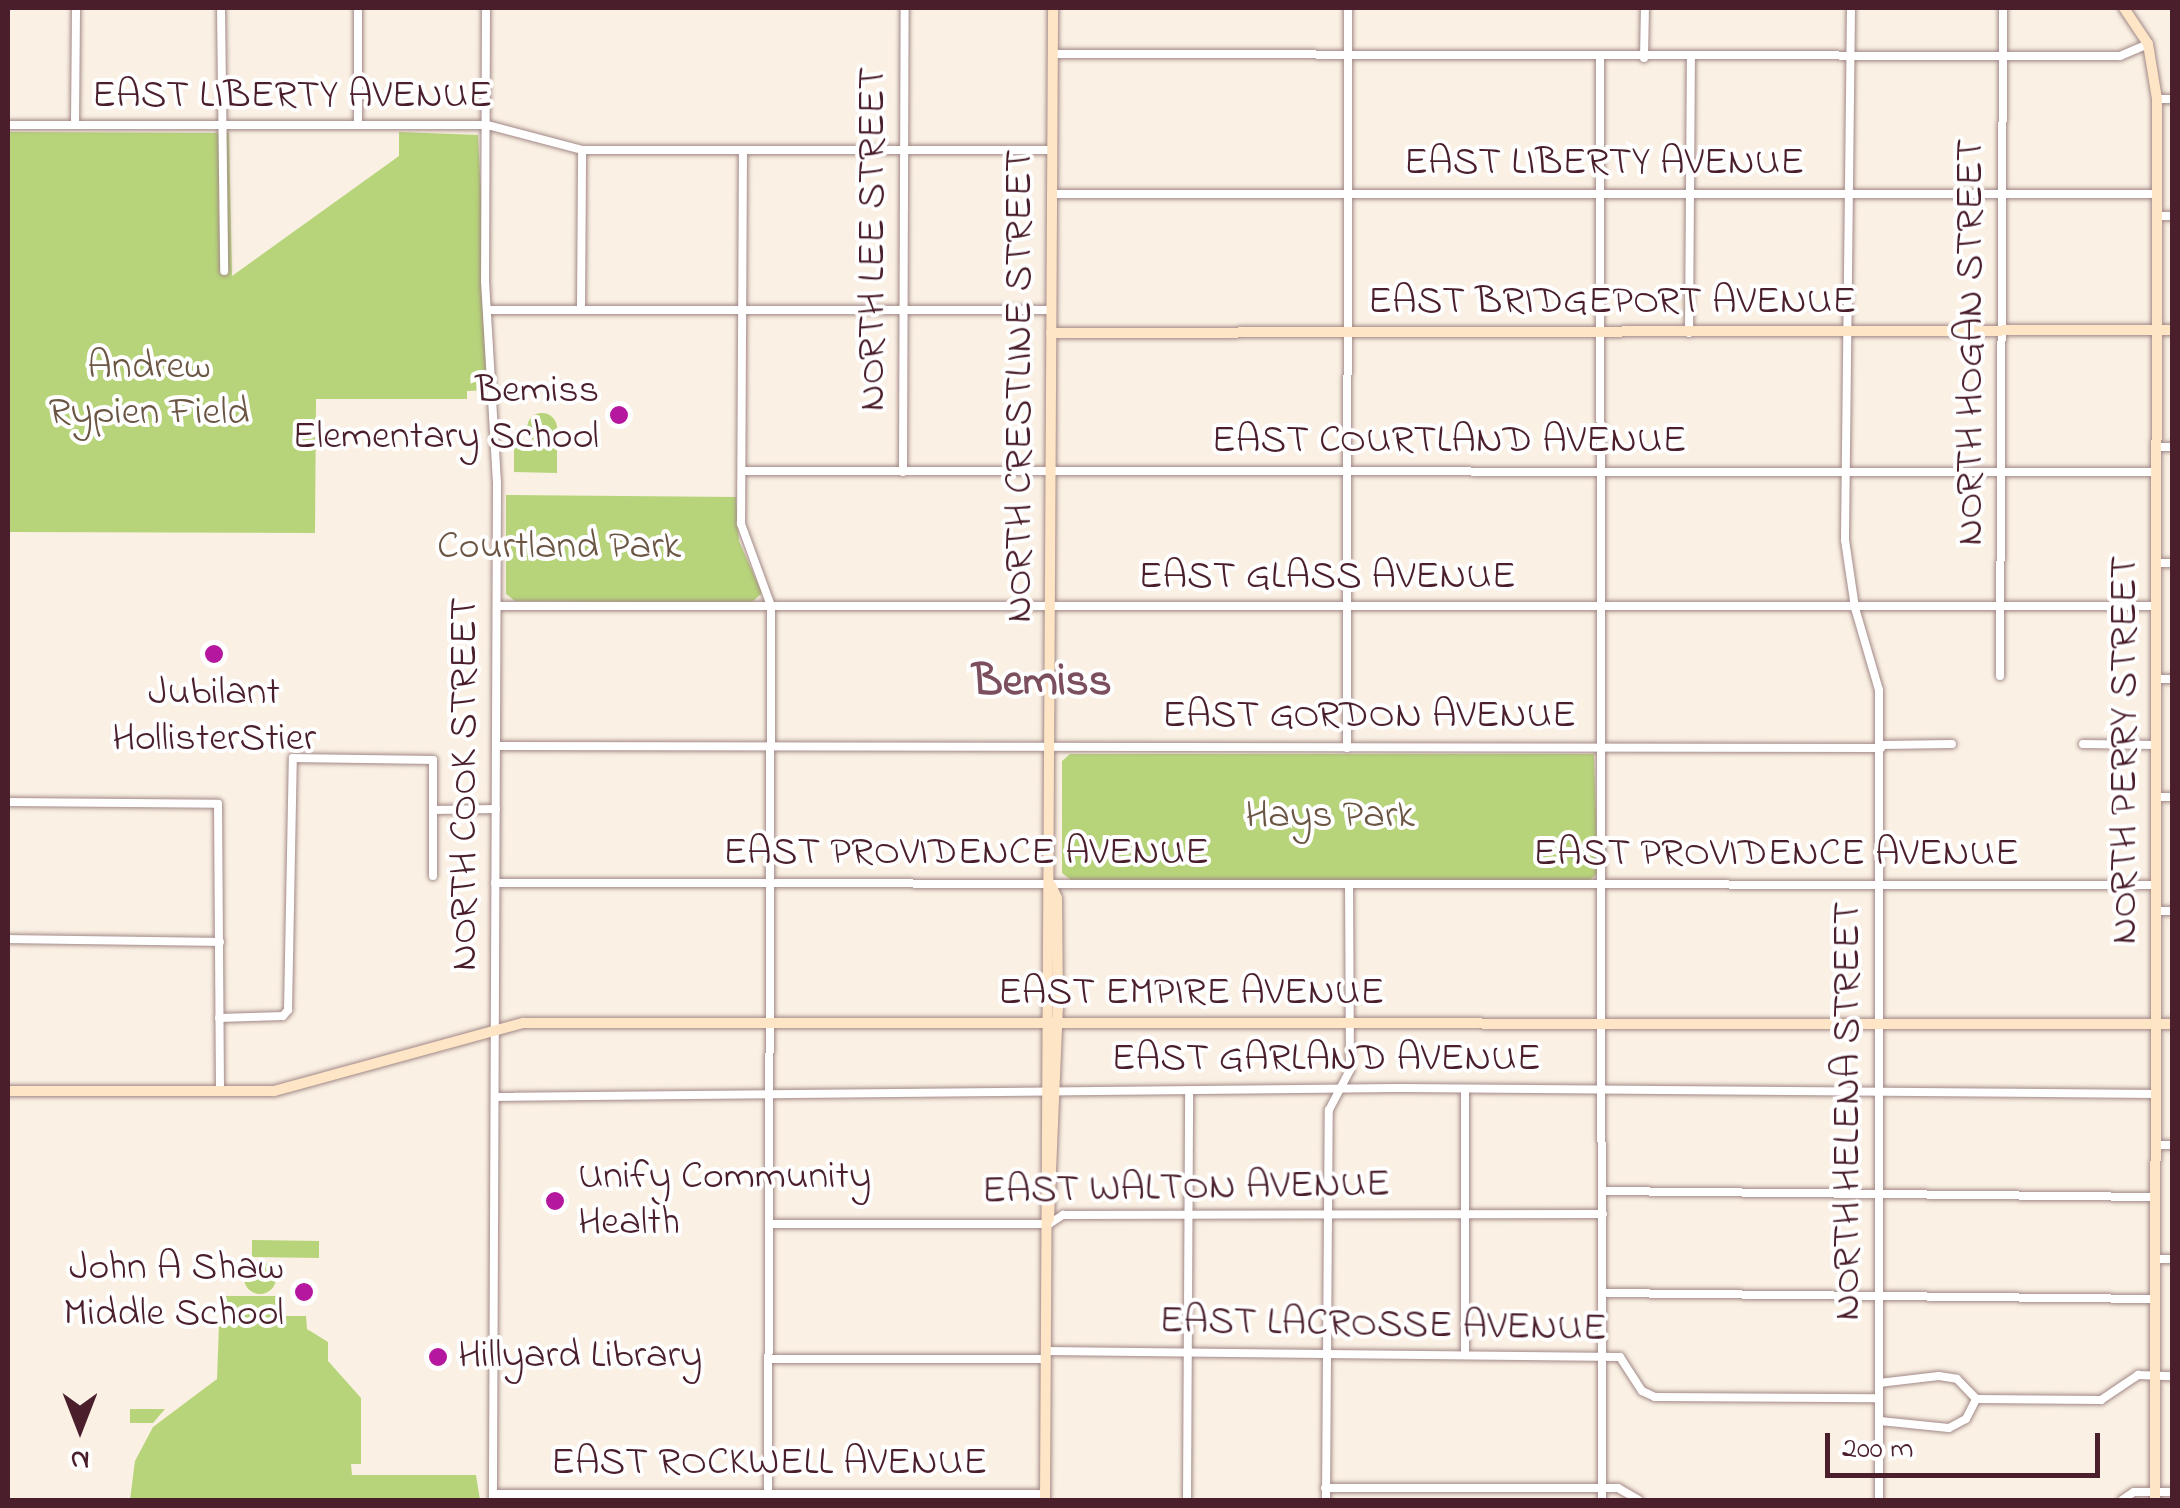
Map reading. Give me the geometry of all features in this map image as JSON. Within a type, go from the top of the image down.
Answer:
[{"type":"street","points":[[76,8],[76,125]]},
{"type":"street","points":[[221,8],[224,272]]},
{"type":"street","points":[[358,8],[358,124]]},
{"type":"street","name":"NORTH COOK STREET","points":[[486,8],[489,310],[497,399],[494,1498]]},
{"type":"street","name":"NORTH LEE STREET","points":[[903,472],[905,8]]},
{"type":"street","name":"NORTH CRESTLINE STREET","points":[[1049,1222],[1043,1024],[1051,885],[1053,8]]},
{"type":"street","points":[[1347,748],[1348,8]]},
{"type":"street","points":[[1644,58],[1645,8]]},
{"type":"street","name":"NORTH HELENA STREET","points":[[1850,8],[1845,472],[1854,608],[1878,676],[1881,747],[1880,1500]]},
{"type":"street","name":"NORTH HOGAN STREET","points":[[2000,676],[2004,8]]},
{"type":"street","name":"NORTH PERRY STREET","points":[[2124,8],[2148,44],[2157,98],[2154,1496]]},
{"type":"street","points":[[1052,54],[2120,56],[2148,44]]},
{"type":"street","points":[[1600,58],[1598,195],[1606,746],[1602,1500]]},
{"type":"street","points":[[1689,333],[1691,58]]},
{"type":"street","points":[[2157,98],[2172,98]]},
{"type":"street","name":"EAST LIBERTY AVENUE","points":[[8,125],[486,125],[582,150],[1051,150]]},
{"type":"street","points":[[582,150],[582,310]]},
{"type":"street","points":[[743,150],[742,537],[771,606],[768,1499]]},
{"type":"street","name":"EAST LIBERTY AVENUE","points":[[1051,194],[2156,194]]},
{"type":"street","points":[[2157,216],[2172,216]]},
{"type":"street","points":[[489,310],[1051,310]]},
{"type":"street","name":"EAST BRIDGEPORT AVENUE","points":[[1051,333],[2172,330]]},
{"type":"street","points":[[2156,447],[2172,447]]},
{"type":"street","name":"EAST COURTLAND AVENUE","points":[[742,472],[2156,472]]},
{"type":"street","points":[[2156,563],[2172,563]]},
{"type":"street","name":"EAST GLASS AVENUE","points":[[496,606],[2156,606]]},
{"type":"street","points":[[2156,679],[2172,679]]},
{"type":"street","name":"EAST GORDON AVENUE","points":[[497,746],[1347,748],[1952,744]]},
{"type":"street","points":[[2083,744],[2157,745]]},
{"type":"street","points":[[219,1018],[283,1016],[288,1010],[292,758],[428,758],[435,768],[433,876]]},
{"type":"street","points":[[2156,797],[2172,797]]},
{"type":"street","points":[[8,802],[218,804],[220,1092],[8,1091]]},
{"type":"street","points":[[434,810],[496,809]]},
{"type":"street","name":"EAST PROVIDENCE AVENUE","points":[[495,883],[2156,885]]},
{"type":"street","name":"NORTH CRESTLINE STREET","points":[[1045,1497],[1049,1222],[1058,1024],[1056,898],[1051,885]]},
{"type":"street","points":[[1326,1500],[1329,1110],[1350,1070],[1350,885]]},
{"type":"street","points":[[2157,911],[2172,911]]},
{"type":"street","points":[[8,939],[220,942]]},
{"type":"street","name":"EAST EMPIRE AVENUE","points":[[220,1092],[307,1085],[496,1026],[2172,1024]]},
{"type":"street","name":"EAST GARLAND AVENUE","points":[[495,1096],[1339,1089],[2156,1094]]},
{"type":"street","points":[[1465,1089],[1465,1355]]},
{"type":"street","points":[[1187,1500],[1190,1090]]},
{"type":"street","points":[[2156,1145],[2172,1145]]},
{"type":"street","points":[[1603,1191],[2154,1198]]},
{"type":"street","name":"EAST WALTON AVENUE","points":[[770,1224],[1049,1222],[1062,1215],[1603,1214]]},
{"type":"street","points":[[2154,1260],[2172,1259]]},
{"type":"street","points":[[1603,1293],[2154,1299]]},
{"type":"street","name":"EAST LACROSSE AVENUE","points":[[769,1360],[1189,1352],[1603,1356],[1630,1364],[1642,1392],[1655,1397],[1880,1398]]},
{"type":"street","points":[[1880,1382],[1938,1376],[1957,1379],[1976,1399],[2101,1400],[2138,1375],[2172,1376]]},
{"type":"street","points":[[1880,1421],[1949,1428],[1966,1419],[1976,1399]]},
{"type":"street","points":[[1325,1488],[1618,1488],[1639,1500]]},
{"type":"street","points":[[2122,1500],[2172,1492]]},
{"type":"street","name":"EAST ROCKWELL AVENUE","points":[[494,1498],[1045,1497]]},
{"type":"green space","name":"Andrew Rypien Field","points":[[8,132],[229,133],[232,276],[399,156],[399,132],[478,135],[491,390],[467,391],[467,399],[316,399],[315,533],[8,532]]},
{"type":"green space","points":[[542,413],[556,422],[557,428],[548,442],[542,443],[528,434],[527,428],[536,414]]},
{"type":"green space","points":[[514,441],[557,441],[557,473],[514,472]]},
{"type":"green space","name":"Courtland Park","points":[[506,495],[736,497],[739,541],[762,593],[751,603],[515,601],[506,594]]},
{"type":"green space","name":"Hays Park","points":[[1070,754],[1594,754],[1598,873],[1590,880],[1071,880],[1062,873],[1062,761]]},
{"type":"green space","points":[[252,1240],[319,1241],[319,1258],[252,1257]]},
{"type":"green space","points":[[260,1262],[271,1267],[276,1278],[271,1289],[260,1294],[249,1289],[244,1278],[249,1267]]},
{"type":"green space","points":[[220,1296],[277,1296],[278,1316],[306,1316],[307,1329],[328,1342],[328,1361],[361,1398],[361,1464],[351,1464],[352,1475],[476,1475],[480,1500],[130,1500],[135,1461],[153,1427],[217,1379]]},
{"type":"green space","points":[[130,1409],[165,1409],[153,1423],[130,1423]]},
{"type":"place","name":"Bemiss Elementary School","points":[[619,415]]},
{"type":"place","name":"Jubilant HollisterStier","points":[[214,654]]},
{"type":"place","name":"Unify Community Health","points":[[555,1201]]},
{"type":"place","name":"John A Shaw Middle School","points":[[304,1292]]},
{"type":"place","name":"Hillyard Library","points":[[438,1357]]},
{"type":"district","name":"Bemiss","points":[[1042,684]]}]
